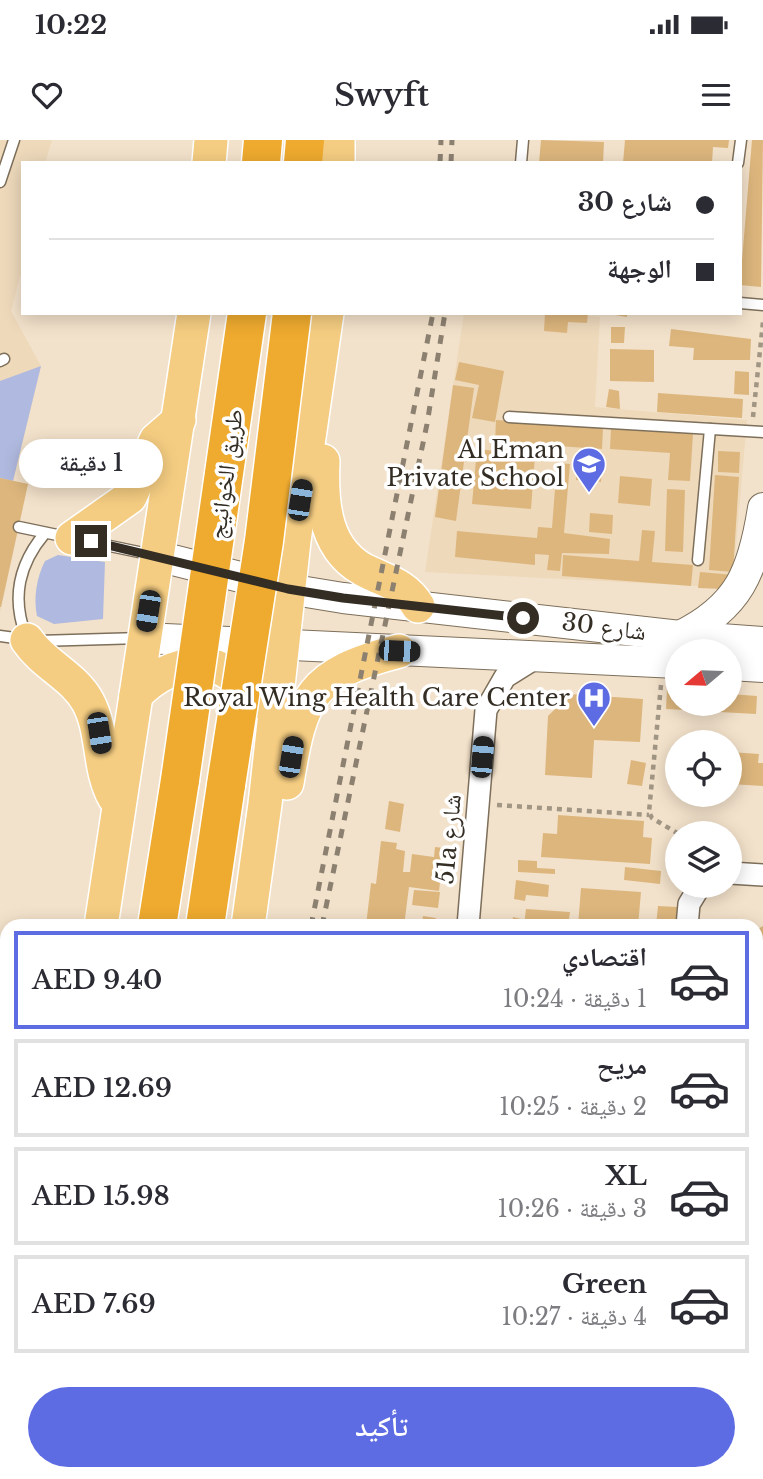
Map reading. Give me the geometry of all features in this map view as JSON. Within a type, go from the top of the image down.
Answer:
[{"type":"highway","points":[[261,161],[263,140]]},
{"type":"highway","points":[[303,161],[305,140]]},
{"type":"highway","name":"طريق الخوانيج","points":[[158,919],[247,315]]},
{"type":"highway","name":"طريق الخوانيج","points":[[206,919],[265,528],[292,315]]},
{"type":"main road","points":[[209,161],[211,140]]},
{"type":"main road","points":[[338,140],[338,161]]},
{"type":"main road","points":[[101,919],[194,315]]},
{"type":"main road","points":[[249,919],[265,804],[288,589],[327,315]]},
{"type":"main road","points":[[318,391],[324,426],[321,497],[330,531],[357,566],[401,587],[418,606]]},
{"type":"main road","points":[[59,535],[130,497],[156,440],[179,420]]},
{"type":"main road","points":[[14,638],[67,677],[87,700],[99,733],[108,787],[117,802]]},
{"type":"main road","points":[[256,866],[272,837],[284,806],[295,732],[310,699],[340,670],[399,651]]},
{"type":"main road","points":[[136,695],[160,673],[189,664],[219,669],[232,676],[243,686],[258,713],[259,783],[265,804]]},
{"type":"street","points":[[690,639],[723,610],[738,592],[750,564],[763,508]]},
{"type":"street","name":"شارع 30","points":[[157,556],[288,589],[418,606],[665,652]]},
{"type":"street","points":[[750,564],[755,582],[763,593]]},
{"type":"street","name":"شارع 30","points":[[144,638],[539,657],[665,654]]},
{"type":"street","name":"شارع 30","points":[[742,645],[763,642]]},
{"type":"street","name":"51a شارع","points":[[469,919],[486,710],[490,698],[515,668],[539,657]]},
{"type":"street","points":[[742,666],[763,667]]},
{"type":"street","points":[[742,874],[763,875]]},
{"type":"street","points":[[688,919],[689,904],[693,898]]},
{"type":"lane","points":[[0,182],[14,140]]},
{"type":"lane","points":[[521,161],[523,140]]},
{"type":"lane","points":[[738,161],[741,140]]},
{"type":"lane","points":[[742,303],[763,305]]},
{"type":"lane","points":[[509,417],[757,432]]},
{"type":"lane","points":[[698,560],[710,429]]},
{"type":"lane","points":[[19,527],[157,556]]},
{"type":"lane","points":[[59,535],[30,551],[20,572],[16,596],[19,619],[14,638],[144,638]]},
{"type":"path","points":[[757,432],[763,322]]},
{"type":"path","points":[[649,815],[665,708]]},
{"type":"path","points":[[478,804],[649,815],[665,825]]},
{"type":"shaded area","points":[[0,140],[52,140],[46,161],[21,161],[21,273],[11,311],[41,366],[13,481],[28,484],[0,613]]},
{"type":"shaded area","name":"Al Eman Private School","points":[[464,315],[600,317],[595,407],[747,420],[734,569],[718,587],[425,572]]},
{"type":"shaded area","points":[[41,366],[13,481],[0,478],[0,381]]},
{"type":"shaded area","points":[[58,555],[105,562],[103,619],[54,624],[37,616],[36,587],[40,573],[45,561]]},
{"type":"building","points":[[541,140],[604,142],[603,161],[539,161]]},
{"type":"building","points":[[625,140],[729,140],[728,148],[713,147],[712,161],[623,161]]},
{"type":"building","points":[[752,140],[763,140],[761,287],[742,285]]},
{"type":"building","points":[[545,315],[588,315],[587,323],[568,322],[567,333],[544,331]]},
{"type":"building","points":[[611,327],[625,327],[624,343],[611,343]]},
{"type":"building","points":[[671,329],[751,339],[750,360],[693,360],[694,348],[669,346]]},
{"type":"building","points":[[610,349],[654,350],[654,382],[610,381]]},
{"type":"building","points":[[459,362],[504,371],[495,422],[472,418],[479,385],[455,380]]},
{"type":"building","points":[[735,371],[749,372],[749,395],[734,394]]},
{"type":"building","points":[[453,385],[474,388],[456,521],[435,517]]},
{"type":"building","points":[[609,389],[619,391],[620,409],[606,407]]},
{"type":"building","points":[[658,393],[743,399],[742,418],[657,412]]},
{"type":"building","points":[[496,420],[603,428],[602,449],[495,442]]},
{"type":"building","points":[[611,429],[693,434],[690,481],[668,480],[670,453],[610,449]]},
{"type":"building","points":[[477,449],[535,455],[531,509],[472,504]]},
{"type":"building","points":[[577,451],[603,453],[601,482],[576,480]]},
{"type":"building","points":[[718,451],[740,452],[739,473],[718,472]]},
{"type":"building","points":[[557,463],[570,464],[564,533],[610,539],[609,554],[562,553],[560,571],[547,570],[549,555],[535,554],[535,565],[455,557],[457,531],[537,538],[538,527],[552,528]]},
{"type":"building","points":[[715,475],[739,477],[733,572],[709,570]]},
{"type":"building","points":[[620,476],[652,479],[650,506],[618,503]]},
{"type":"building","points":[[0,478],[28,484],[1,607],[0,607]]},
{"type":"building","points":[[667,489],[685,490],[683,552],[665,551]]},
{"type":"building","points":[[590,513],[613,515],[612,534],[589,532]]},
{"type":"building","points":[[642,530],[655,531],[652,562],[693,565],[691,586],[562,576],[563,555],[639,561]]},
{"type":"building","points":[[700,572],[734,575],[722,589],[698,588]]},
{"type":"building","name":"Royal Wing Health Care Center","points":[[570,694],[643,699],[640,742],[594,740],[592,778],[545,775],[548,716]]},
{"type":"building","points":[[742,695],[757,696],[756,714],[742,713]]},
{"type":"building","points":[[742,753],[759,754],[758,763],[763,763],[763,786],[742,785]]},
{"type":"building","points":[[631,760],[646,763],[642,786],[627,784]]},
{"type":"building","points":[[389,801],[404,804],[400,832],[385,829]]},
{"type":"building","points":[[558,815],[644,821],[643,837],[652,838],[650,864],[541,857],[543,833],[557,834]]},
{"type":"building","points":[[381,841],[397,843],[396,849],[405,851],[403,872],[410,872],[412,854],[434,857],[435,847],[444,848],[439,891],[409,887],[405,919],[367,919],[371,883],[376,884]]},
{"type":"building","points":[[518,860],[537,861],[537,868],[555,869],[555,874],[518,872]]},
{"type":"building","points":[[625,867],[661,871],[660,884],[624,880]]},
{"type":"building","points":[[516,880],[549,885],[548,897],[526,895],[525,901],[514,899]]},
{"type":"building","points":[[581,888],[641,892],[639,919],[579,919]]},
{"type":"building","points":[[414,890],[440,892],[438,908],[412,905]]},
{"type":"building","points":[[658,906],[677,907],[676,919],[657,919]]},
{"type":"building","points":[[526,909],[570,912],[569,919],[525,919]]},
{"type":"railway","points":[[440,161],[441,140]]},
{"type":"railway","points":[[451,161],[452,140]]},
{"type":"railway","points":[[312,919],[433,315]]},
{"type":"railway","points":[[323,919],[427,424],[445,315]]},
{"type":"place","name":"Al Eman Private School","points":[[589,494]]},
{"type":"place","name":"Royal Wing Health Care Center","points":[[594,728]]},
{"type":"route","points":[[91,541],[288,589],[343,598],[523,618]]}]
